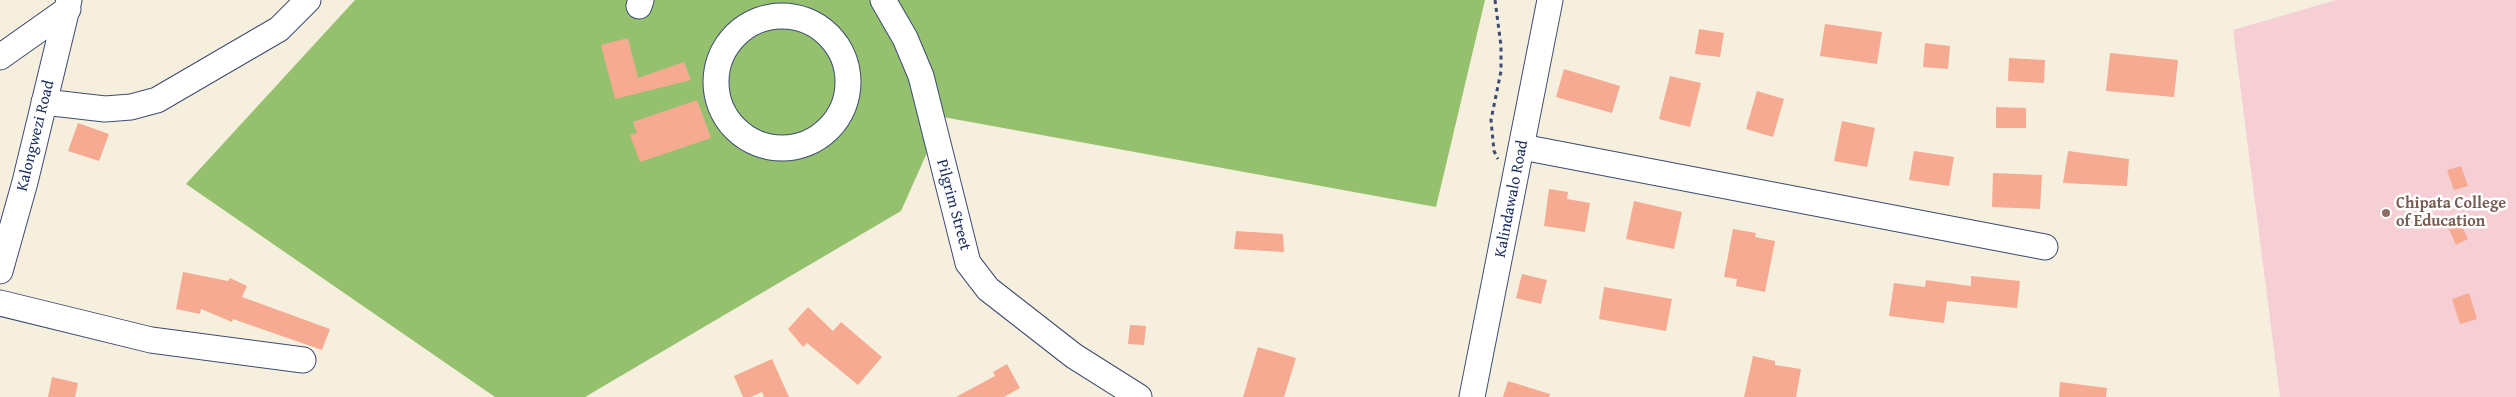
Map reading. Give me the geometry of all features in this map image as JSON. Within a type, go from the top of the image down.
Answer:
[{"type":"street","points":[[44,102],[105,109],[131,107],[157,100],[279,29],[308,0]]},
{"type":"street","name":"Pilgrim Street","points":[[883,0],[905,38],[921,76],[968,263],[988,289],[1074,356],[1139,397]]},
{"type":"street","name":"Kalindawalo Road","points":[[1472,397],[1550,0]]},
{"type":"street","points":[[0,57],[69,5]]},
{"type":"street","name":"Kalongwezi Road","points":[[0,272],[69,5]]},
{"type":"street","points":[[776,8],[805,19],[827,32],[843,53],[849,78],[846,104],[832,126],[811,142],[786,148],[760,144],[738,131],[722,110],[716,85],[719,60],[732,37],[776,8]]},
{"type":"street","points":[[1522,148],[2045,248]]},
{"type":"street","points":[[0,303],[152,340],[303,360]]},
{"type":"path","points":[[1494,0],[1501,46],[1501,71],[1491,120],[1494,151],[1514,190]]},
{"type":"shaded area","name":"Chipata College of Education","points":[[2336,0],[2516,0],[2516,397],[2280,397],[2233,30]]},
{"type":"green space","points":[[355,0],[1485,0],[1436,207],[943,117],[901,211],[585,397],[495,397],[186,184]]},
{"type":"building","points":[[1825,24],[1882,32],[1877,64],[1820,56]]},
{"type":"building","points":[[1699,29],[1724,33],[1720,57],[1695,54]]},
{"type":"building","points":[[628,38],[638,78],[684,62],[691,80],[615,99],[601,45]]},
{"type":"building","points":[[1925,43],[1950,46],[1948,69],[1923,67]]},
{"type":"building","points":[[2110,53],[2178,60],[2174,97],[2106,91]]},
{"type":"building","points":[[2009,58],[2045,60],[2044,83],[2008,81]]},
{"type":"building","points":[[1564,69],[1620,86],[1612,113],[1556,97]]},
{"type":"building","points":[[1670,76],[1701,83],[1690,127],[1659,119]]},
{"type":"building","points":[[1757,91],[1784,99],[1773,137],[1746,129]]},
{"type":"building","points":[[697,100],[711,138],[640,162],[630,135],[637,133],[633,122]]},
{"type":"building","points":[[1996,107],[2026,108],[2026,128],[1996,128]]},
{"type":"building","points":[[1842,121],[1875,128],[1867,167],[1834,161]]},
{"type":"building","points":[[78,123],[109,134],[99,161],[68,151]]},
{"type":"building","points":[[1914,151],[1954,157],[1949,186],[1909,180]]},
{"type":"building","points":[[2068,151],[2129,159],[2127,186],[2063,183]]},
{"type":"building","points":[[2461,166],[2468,186],[2454,190],[2447,170]]},
{"type":"building","points":[[1993,173],[2042,175],[2040,209],[1992,207]]},
{"type":"building","points":[[1549,189],[1568,192],[1567,199],[1590,203],[1585,232],[1544,226]]},
{"type":"building","points":[[1634,201],[1682,212],[1674,249],[1626,239]]},
{"type":"building","points":[[2459,220],[2468,239],[2456,245],[2447,225]]},
{"type":"building","points":[[1733,229],[1756,233],[1755,237],[1775,241],[1765,292],[1736,286],[1737,279],[1724,277]]},
{"type":"building","points":[[1236,231],[1283,234],[1284,252],[1234,249]]},
{"type":"building","points":[[183,272],[228,281],[230,278],[247,286],[242,297],[330,329],[322,350],[233,319],[232,322],[201,309],[200,314],[176,309]]},
{"type":"building","points":[[1522,274],[1547,280],[1541,304],[1516,298]]},
{"type":"building","points":[[1971,276],[2020,281],[2017,308],[1947,301],[1944,323],[1889,316],[1894,283],[1925,287],[1926,280],[1971,286]]},
{"type":"building","points":[[1604,287],[1672,299],[1666,331],[1599,319]]},
{"type":"building","points":[[2469,293],[2477,319],[2460,324],[2452,299]]},
{"type":"building","points":[[808,307],[833,331],[841,322],[882,357],[858,385],[807,343],[803,347],[788,329]]},
{"type":"building","points":[[1130,325],[1146,326],[1144,345],[1128,344]]},
{"type":"building","points":[[1258,347],[1296,358],[1284,397],[1243,397]]},
{"type":"building","points":[[1753,356],[1775,361],[1775,365],[1801,369],[1796,397],[1744,397]]},
{"type":"building","points":[[772,359],[789,397],[764,397],[762,392],[751,397],[743,397],[734,376]]},
{"type":"building","points":[[1007,364],[1020,388],[1004,397],[956,397],[995,376],[993,372]]},
{"type":"building","points":[[52,377],[78,383],[75,397],[48,397]]},
{"type":"building","points":[[1508,381],[1550,394],[1549,397],[1503,397]]},
{"type":"building","points":[[2060,382],[2107,388],[2106,397],[2059,397]]},
{"type":"place","name":"Chipata College of Education","points":[[2386,213]]}]
